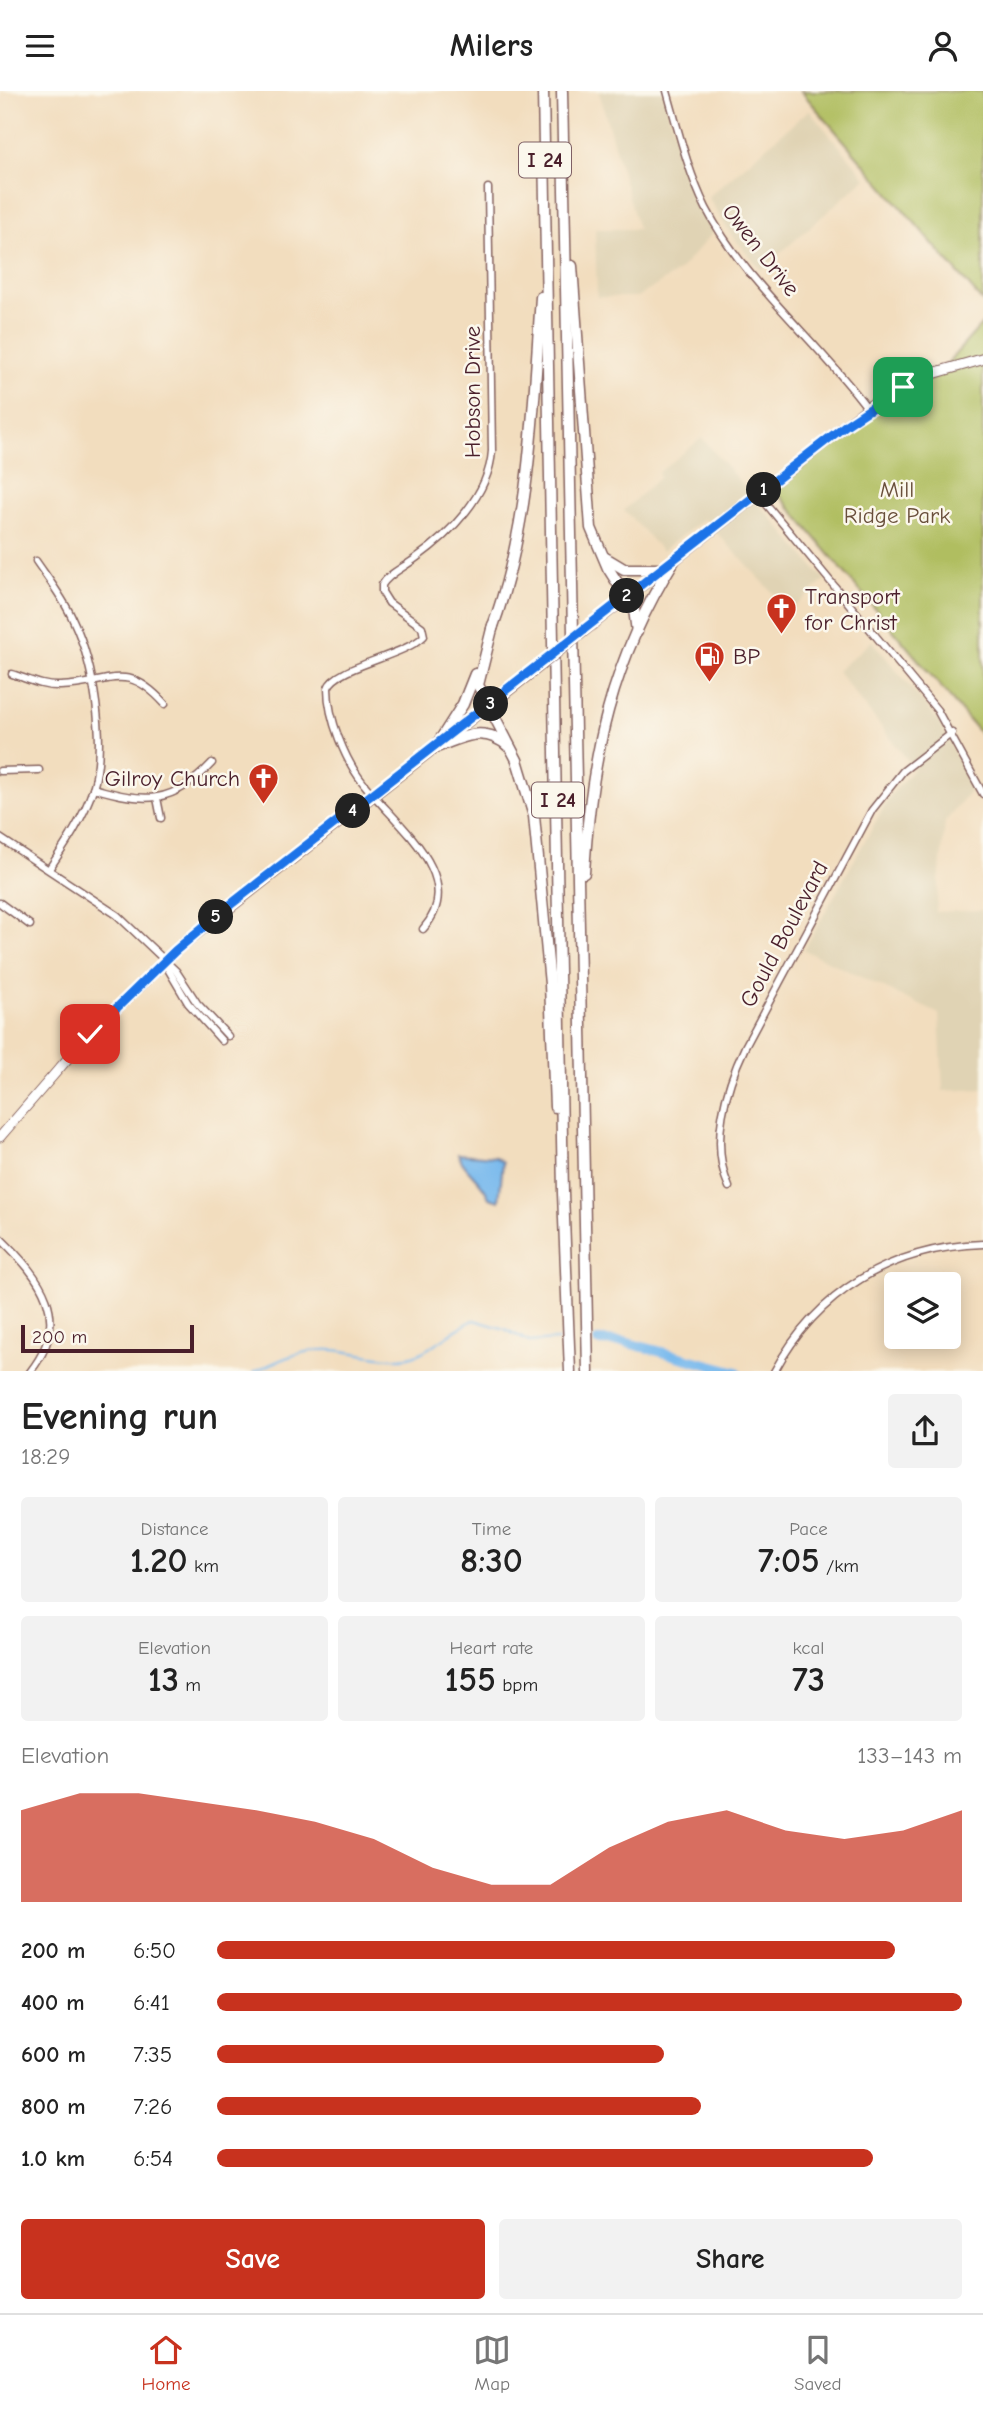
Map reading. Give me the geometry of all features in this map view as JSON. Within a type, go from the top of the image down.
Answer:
[{"type":"highway","name":"I 24","points":[[543,91],[563,1193],[570,1371]]},
{"type":"highway","name":"I 24","points":[[562,91],[588,1371]]},
{"type":"highway","points":[[562,126],[588,504],[598,549],[637,615],[637,632]]},
{"type":"highway","points":[[546,229],[526,497],[514,557],[478,683],[480,692],[490,705],[514,754],[528,793],[537,842],[550,984],[556,1138],[563,1193]]},
{"type":"highway","points":[[598,549],[610,563],[624,569],[660,569]]},
{"type":"highway","points":[[579,957],[594,764],[601,727],[655,591],[675,559]]},
{"type":"highway","points":[[435,748],[463,704],[493,625]]},
{"type":"highway","points":[[435,748],[478,733],[499,738],[514,754]]},
{"type":"main road","points":[[0,1137],[77,1048],[164,962],[221,912],[374,796],[660,569],[868,409],[918,379],[983,359]]},
{"type":"street","name":"Owen Drive","points":[[667,91],[697,187],[717,226],[752,274],[844,377],[868,409]]},
{"type":"street","name":"Hobson Drive","points":[[374,796],[360,780],[345,748],[328,701],[328,685],[349,672],[402,651],[422,638],[422,627],[389,603],[382,592],[382,585],[444,534],[478,494],[489,471],[492,451],[488,188]]},
{"type":"street","points":[[758,494],[924,692],[952,733],[983,794]]},
{"type":"street","points":[[36,561],[74,621],[91,683],[99,738],[93,787],[82,817],[49,869]]},
{"type":"street","points":[[12,674],[49,685],[133,678],[147,686],[165,704]]},
{"type":"street","name":"Gould Boulevard","points":[[729,1187],[722,1157],[723,1114],[730,1081],[745,1047],[872,810],[903,771],[952,733]]},
{"type":"street","points":[[93,787],[132,798],[157,798],[189,784],[212,763]]},
{"type":"street","points":[[0,771],[39,770]]},
{"type":"street","points":[[374,796],[423,854],[435,874],[438,899],[433,915],[423,929]]},
{"type":"street","points":[[157,798],[161,818]]},
{"type":"street","points":[[0,838],[117,915],[164,962],[170,977],[187,1001],[225,1038]]},
{"type":"street","points":[[0,903],[30,925]]},
{"type":"street","points":[[0,1238],[34,1275],[49,1304],[47,1343],[30,1371]]},
{"type":"street","points":[[774,1371],[808,1319],[855,1281],[891,1262],[916,1253],[983,1244]]},
{"type":"shaded area","points":[[662,91],[684,164],[713,232],[679,271],[638,297],[597,297],[595,229],[638,229],[599,92]]},
{"type":"shaded area","points":[[809,110],[866,178],[761,270],[730,233],[708,197]]},
{"type":"shaded area","points":[[702,438],[825,580],[790,611],[704,519],[662,551],[624,510],[660,477],[658,473]]},
{"type":"shaded area","points":[[872,641],[939,722],[972,788],[945,822],[936,912],[983,910],[983,1089],[943,1091],[939,1014],[804,950],[890,796],[914,768],[837,671]]},
{"type":"green space","points":[[801,91],[983,91],[983,302]]},
{"type":"green space","name":"Mill Ridge Park","points":[[983,323],[983,737],[775,490],[889,398],[936,376]]},
{"type":"water","points":[[458,1154],[495,1157],[503,1162],[499,1201],[489,1198]]},
{"type":"waterway","points":[[256,1371],[292,1356],[322,1350],[386,1358],[408,1357],[424,1351],[474,1320],[505,1329],[529,1342],[558,1340]]},
{"type":"waterway","points":[[598,1341],[624,1342],[733,1371]]},
{"type":"place","name":"Transport for Christ","points":[[782,636]]},
{"type":"place","name":"BP","points":[[710,683]]},
{"type":"place","name":"Gilroy Church","points":[[263,805]]},
{"type":"route","points":[[90,1034],[175,951],[221,912],[374,796],[846,425],[881,399],[903,387]]}]
